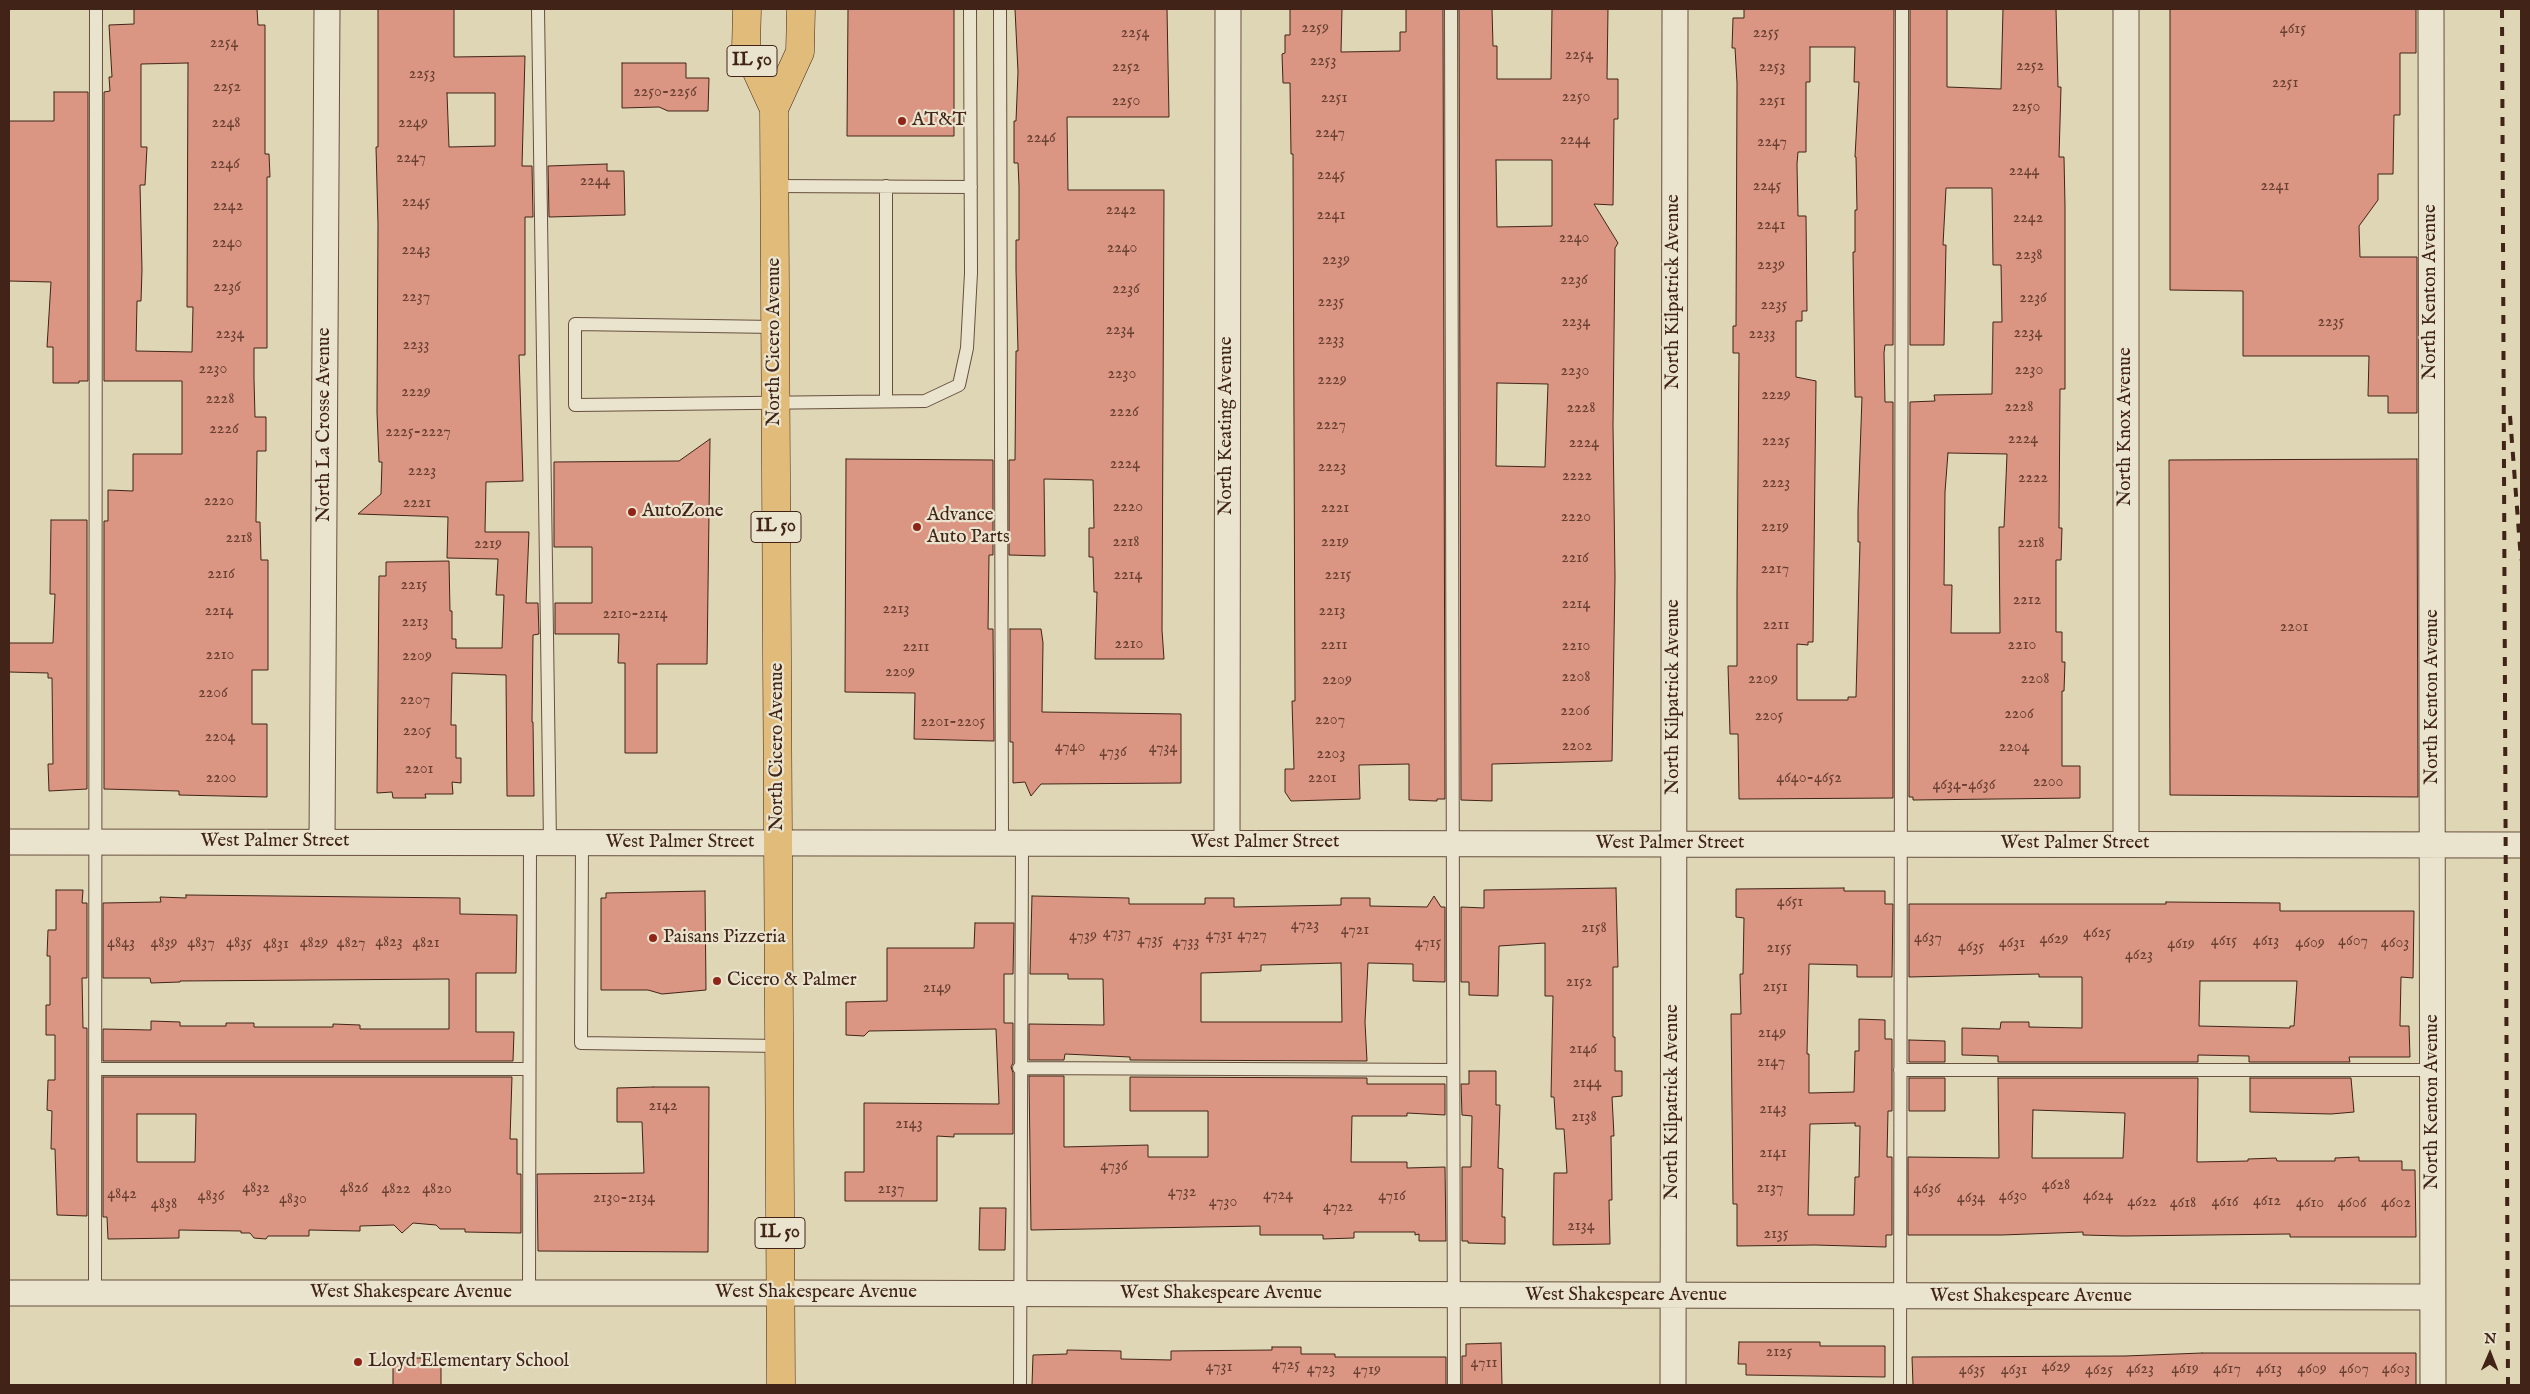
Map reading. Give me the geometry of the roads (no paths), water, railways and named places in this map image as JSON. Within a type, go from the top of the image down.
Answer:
[{"type":"main road","name":"North Cicero Avenue","points":[[747,9],[746,48],[774,110]]},
{"type":"main road","name":"North Cicero Avenue","points":[[781,1385],[774,110],[800,52],[801,9]]},
{"type":"street","name":"North La Crosse Avenue","points":[[322,842],[327,9]]},
{"type":"street","name":"North Keating Avenue","points":[[1227,843],[1228,9]]},
{"type":"street","name":"North Kilpatrick Avenue","points":[[1673,1385],[1675,9]]},
{"type":"street","name":"North Knox Avenue","points":[[2126,9],[2126,844]]},
{"type":"street","name":"North Kenton Avenue","points":[[2430,9],[2433,1385]]},
{"type":"street","name":"West Palmer Street","points":[[9,842],[2521,845]]},
{"type":"street","name":"West Shakespeare Avenue","points":[[9,1294],[780,1292],[1900,1297],[2432,1297]]},
{"type":"lane","points":[[95,1293],[96,9]]},
{"type":"lane","points":[[529,1293],[528,1069],[540,843],[538,9]]},
{"type":"lane","points":[[775,327],[575,324],[576,405],[925,400],[959,385],[967,348],[971,273],[970,9]]},
{"type":"lane","points":[[1000,9],[1012,843],[1020,1068],[1020,1385]]},
{"type":"lane","points":[[1451,9],[1454,1385]]},
{"type":"lane","points":[[1900,1385],[1902,9]]},
{"type":"lane","points":[[774,186],[971,187]]},
{"type":"lane","points":[[886,186],[886,401]]},
{"type":"lane","points":[[582,843],[581,1043],[779,1046]]},
{"type":"lane","points":[[1020,1068],[1453,1070]]},
{"type":"lane","points":[[95,1069],[528,1069]]},
{"type":"lane","points":[[1900,1070],[2433,1070]]},
{"type":"railway","points":[[2502,9],[2508,1385]]},
{"type":"railway","points":[[2510,416],[2521,560]]},
{"type":"place","name":"AT&T","points":[[902,121]]},
{"type":"place","name":"AutoZone","points":[[632,512]]},
{"type":"place","name":"Advance Auto Parts","points":[[917,527]]},
{"type":"place","name":"Paisans Pizzeria","points":[[653,938]]},
{"type":"place","name":"Cicero & Palmer","points":[[717,981]]},
{"type":"place","name":"Lloyd Elementary School","points":[[358,1362]]}]
